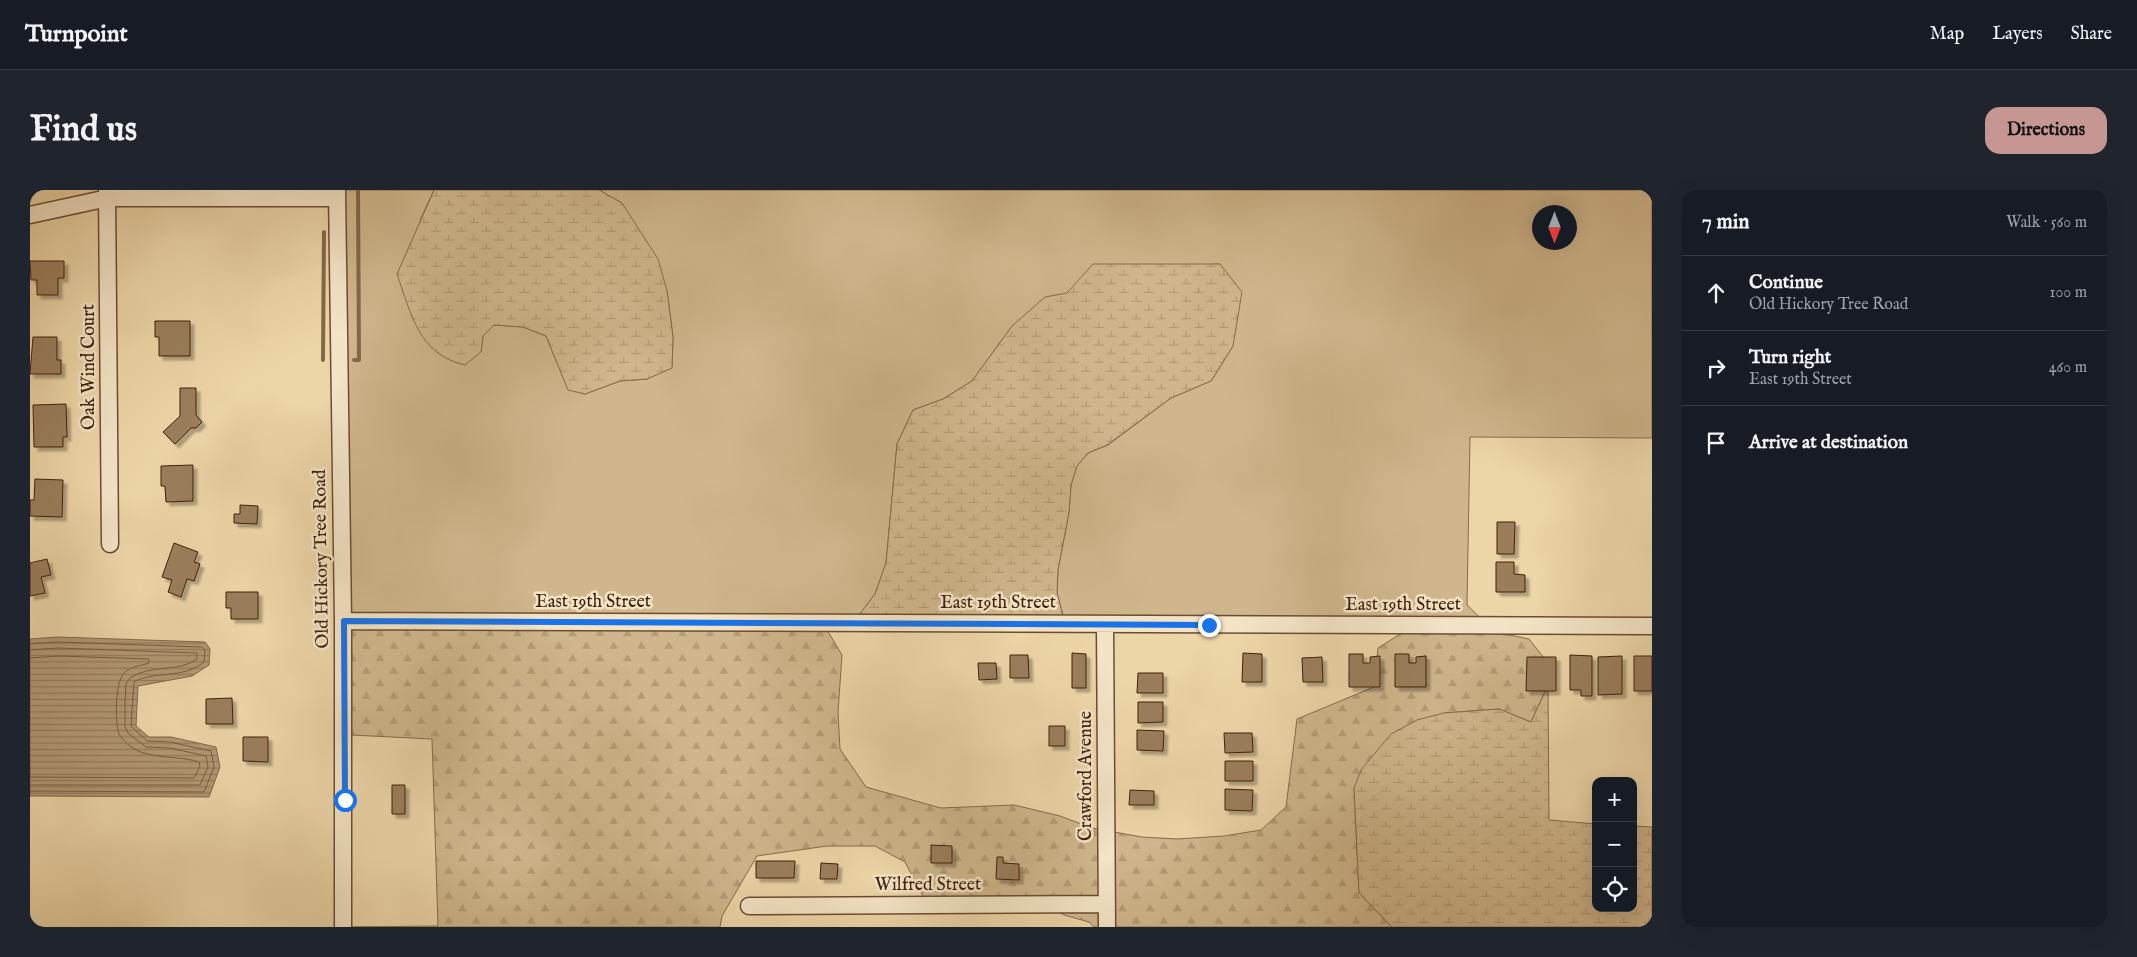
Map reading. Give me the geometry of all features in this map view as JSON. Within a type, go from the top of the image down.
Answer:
[{"type":"street","points":[[30,215],[107,194],[337,194]]},
{"type":"street","name":"Oak Wind Court","points":[[107,194],[110,544]]},
{"type":"street","name":"Old Hickory Tree Road","points":[[337,194],[344,621],[343,927]]},
{"type":"street","name":"East 19th Street","points":[[344,621],[1652,626]]},
{"type":"street","name":"Crawford Avenue","points":[[1105,624],[1107,927]]},
{"type":"street","name":"Wilfred Street","points":[[749,906],[1107,904]]},
{"type":"green space","points":[[343,190],[434,190],[420,220],[481,352],[483,336],[494,325],[523,327],[546,336],[568,389],[585,394],[620,381],[647,379],[672,367],[673,337],[667,291],[622,203],[599,190],[1652,190],[1652,438],[1470,437],[1467,605],[1495,632],[1067,630],[1057,593],[1058,570],[1069,512],[1071,485],[1077,466],[1088,453],[1108,445],[1171,398],[1211,381],[1233,346],[1220,264],[1172,266],[1066,294],[1012,326],[972,381],[943,399],[913,410],[897,444],[886,563],[875,594],[860,614],[827,630],[350,627]]},
{"type":"green space","points":[[434,190],[599,190],[622,203],[658,259],[667,291],[673,337],[672,368],[647,379],[620,381],[585,394],[568,390],[546,336],[523,327],[494,325],[483,336],[481,352],[465,365],[449,360],[437,352],[419,331],[397,274]]},
{"type":"green space","points":[[1093,264],[1220,264],[1242,292],[1233,346],[1211,381],[1171,398],[1107,445],[1088,453],[1077,466],[1071,485],[1069,512],[1058,570],[1057,593],[1067,630],[827,630],[860,614],[875,594],[886,563],[897,444],[913,410],[943,399],[972,381],[1012,326],[1045,297],[1067,293]]},
{"type":"green space","points":[[350,627],[827,630],[842,655],[838,712],[840,749],[866,787],[941,808],[1014,805],[1060,816],[1092,828],[1142,837],[1177,839],[1224,836],[1261,830],[1286,807],[1297,719],[1374,687],[1378,648],[1405,631],[1495,632],[1529,639],[1544,658],[1548,685],[1531,722],[1499,709],[1444,713],[1354,788],[1359,893],[1392,927],[1094,927],[1089,922],[1064,915],[1046,905],[952,909],[923,896],[905,862],[875,846],[827,846],[757,856],[722,916],[720,927],[350,927],[438,926],[432,739],[351,735]]},
{"type":"green space","points":[[1548,685],[1549,820],[1592,824],[1592,912],[1637,912],[1637,826],[1652,827],[1652,927],[1392,927],[1359,893],[1354,788],[1361,770],[1391,734],[1417,720],[1444,713],[1499,709],[1531,722]]},
{"type":"water","points":[[57,637],[205,642],[210,649],[209,665],[192,676],[138,686],[136,726],[149,737],[171,737],[216,747],[220,767],[209,797],[30,796],[30,639]]},
{"type":"building","points":[[30,261],[64,261],[64,278],[58,278],[58,295],[37,295],[37,280],[31,280]]},
{"type":"building","points":[[155,321],[190,321],[190,356],[159,356],[159,337],[155,337]]},
{"type":"building","points":[[33,337],[57,337],[57,360],[61,360],[61,374],[30,374]]},
{"type":"building","points":[[180,388],[196,388],[196,415],[202,422],[196,428],[191,428],[175,444],[163,432],[180,416]]},
{"type":"building","points":[[66,404],[67,437],[63,437],[63,447],[34,447],[33,405]]},
{"type":"building","points":[[193,465],[193,501],[166,502],[165,486],[161,486],[161,466]]},
{"type":"building","points":[[35,479],[63,480],[62,517],[30,516],[30,500],[34,500]]},
{"type":"building","points":[[240,505],[258,506],[257,524],[234,523],[234,514],[240,514]]},
{"type":"building","points":[[1497,522],[1515,522],[1514,554],[1497,554]]},
{"type":"building","points":[[174,543],[198,552],[194,562],[200,564],[194,581],[187,579],[181,597],[168,592],[172,580],[162,577]]},
{"type":"building","points":[[47,559],[51,575],[41,577],[45,593],[30,596],[30,563]]},
{"type":"building","points":[[1496,562],[1514,562],[1514,574],[1525,575],[1525,592],[1496,592]]},
{"type":"building","points":[[226,592],[258,592],[258,619],[231,619],[231,608],[226,608]]},
{"type":"building","points":[[1072,653],[1086,654],[1086,688],[1072,688]]},
{"type":"building","points":[[1243,653],[1262,654],[1262,682],[1242,682]]},
{"type":"building","points":[[1349,654],[1363,654],[1363,663],[1370,663],[1370,657],[1380,656],[1380,687],[1349,687]]},
{"type":"building","points":[[1395,654],[1409,654],[1409,663],[1416,663],[1416,657],[1426,656],[1426,687],[1395,687]]},
{"type":"building","points":[[1010,655],[1028,655],[1029,678],[1010,678]]},
{"type":"building","points":[[1570,655],[1592,656],[1592,696],[1581,696],[1581,690],[1570,690]]},
{"type":"building","points":[[1622,656],[1622,694],[1598,695],[1598,657]]},
{"type":"building","points":[[1634,656],[1652,656],[1652,691],[1634,691]]},
{"type":"building","points":[[1322,657],[1323,682],[1303,682],[1302,658]]},
{"type":"building","points":[[1527,657],[1556,657],[1556,691],[1526,691]]},
{"type":"building","points":[[978,663],[996,663],[997,679],[979,680]]},
{"type":"building","points":[[1138,673],[1163,673],[1163,693],[1137,693]]},
{"type":"building","points":[[232,698],[233,724],[206,724],[206,699]]},
{"type":"building","points":[[1138,702],[1163,702],[1163,722],[1138,723]]},
{"type":"building","points":[[1049,726],[1065,726],[1065,746],[1049,746]]},
{"type":"building","points":[[1137,730],[1164,731],[1163,751],[1137,750]]},
{"type":"building","points":[[1224,733],[1252,733],[1253,752],[1225,753]]},
{"type":"building","points":[[243,737],[268,737],[268,762],[243,761]]},
{"type":"building","points":[[1225,761],[1253,761],[1253,781],[1225,781]]},
{"type":"building","points":[[392,785],[405,785],[405,814],[392,814]]},
{"type":"building","points":[[1225,789],[1253,790],[1252,811],[1225,810]]},
{"type":"building","points":[[1130,790],[1154,791],[1154,805],[1129,805]]},
{"type":"building","points":[[931,845],[952,846],[952,863],[931,863]]},
{"type":"building","points":[[997,857],[1003,857],[1003,863],[1019,864],[1019,880],[996,879]]},
{"type":"building","points":[[756,861],[795,861],[794,878],[756,878]]},
{"type":"building","points":[[821,863],[838,864],[837,879],[820,879]]},
{"type":"waterway","points":[[354,360],[359,360],[358,190]]},
{"type":"waterway","points":[[323,360],[324,232]]},
{"type":"route","points":[[345,800],[344,621],[1209,625]]}]
